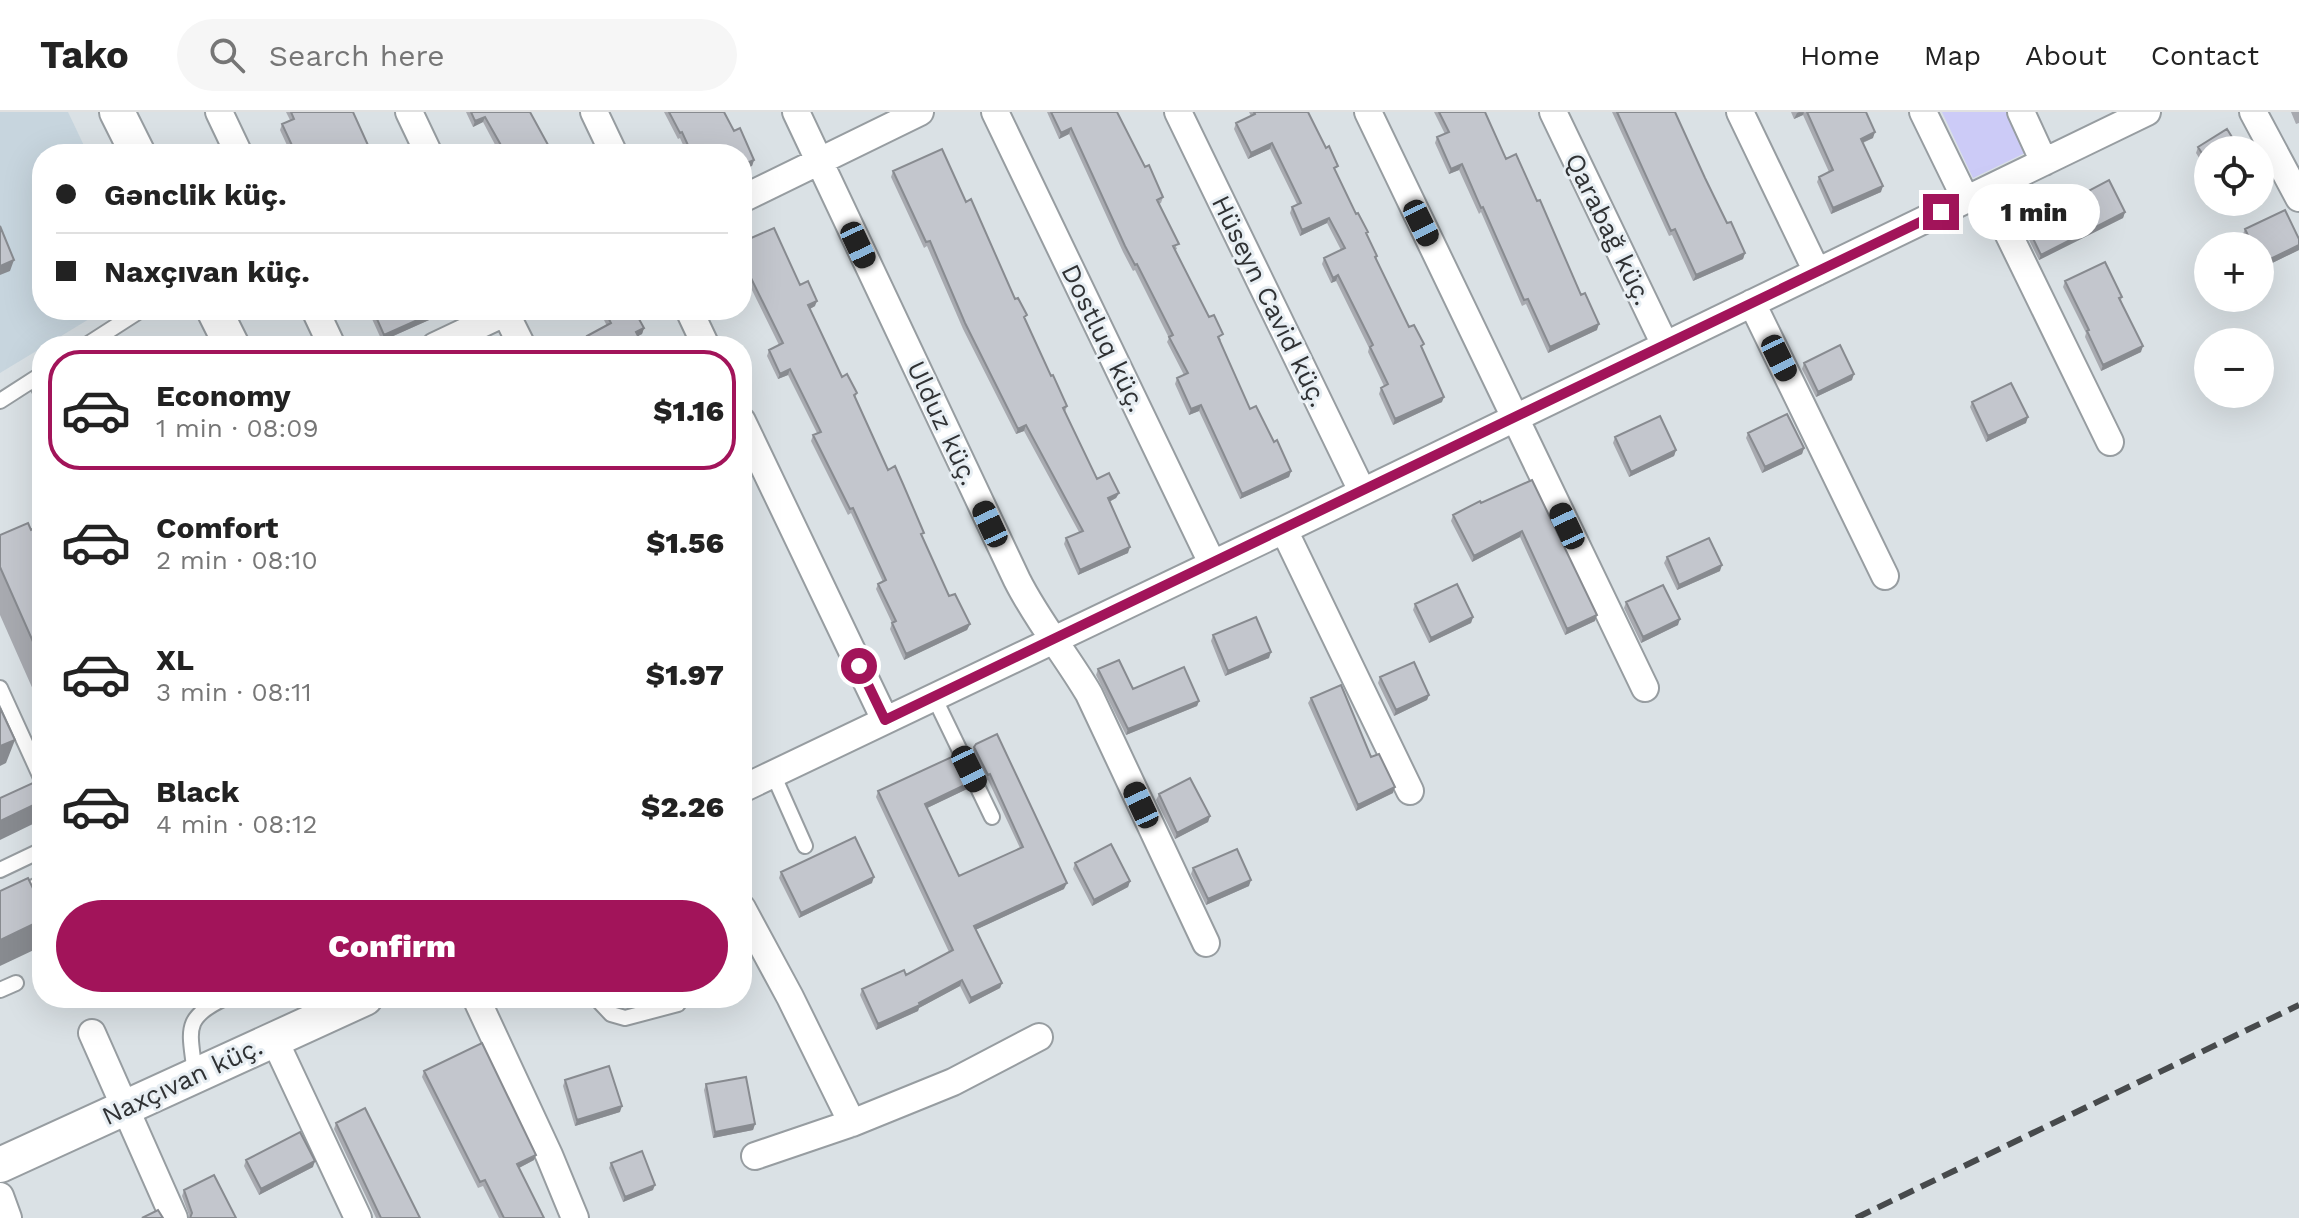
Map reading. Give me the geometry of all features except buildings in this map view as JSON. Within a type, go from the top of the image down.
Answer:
[{"type":"street","points":[[117,112],[133,144]]},
{"type":"street","points":[[219,112],[234,144]]},
{"type":"street","points":[[409,112],[424,144]]},
{"type":"street","points":[[594,112],[609,144]]},
{"type":"street","name":"Ulduz küç.","points":[[796,112],[1017,580],[1030,606],[1089,694],[1206,943]]},
{"type":"street","points":[[752,194],[920,112]]},
{"type":"street","name":"Dostluq küç.","points":[[995,112],[1212,563]]},
{"type":"street","name":"Hüseyn Cavid küç.","points":[[1178,112],[1362,491]]},
{"type":"street","points":[[1368,112],[1645,688]]},
{"type":"street","name":"Qarabağ küç.","points":[[1553,112],[1665,345]]},
{"type":"street","points":[[1740,112],[1817,272]]},
{"type":"street","points":[[1923,112],[1976,195],[2110,442]]},
{"type":"street","points":[[2021,112],[2044,162]]},
{"type":"street","points":[[752,784],[2147,112]]},
{"type":"street","points":[[2253,112],[2299,198]]},
{"type":"street","points":[[1752,303],[1885,576]]},
{"type":"street","points":[[456,336],[488,320]]},
{"type":"street","points":[[752,442],[885,720]]},
{"type":"street","points":[[1284,530],[1410,791]]},
{"type":"street","points":[[752,927],[852,1123]]},
{"type":"street","name":"Naxçıvan küç.","points":[[0,1165],[274,1039],[333,1008]]},
{"type":"street","points":[[481,1008],[575,1218]]},
{"type":"street","points":[[92,1033],[174,1218]]},
{"type":"street","points":[[755,1156],[852,1123],[953,1082],[1039,1037]]},
{"type":"street","points":[[274,1039],[358,1218]]},
{"type":"street","points":[[0,1196],[8,1218]]},
{"type":"lane","points":[[101,336],[125,320]]},
{"type":"lane","points":[[0,401],[32,389]]},
{"type":"lane","points":[[0,688],[32,758]]},
{"type":"lane","points":[[934,697],[992,817]]},
{"type":"lane","points":[[773,774],[805,846]]},
{"type":"lane","points":[[0,870],[32,855]]},
{"type":"lane","points":[[0,903],[32,888]]},
{"type":"lane","points":[[0,990],[16,983]]},
{"type":"lane","points":[[195,1076],[191,1025],[197,1013],[206,1008]]},
{"type":"lane","points":[[605,1008],[611,1014],[625,1018],[663,1008]]},
{"type":"shaded area","points":[[0,112],[68,112],[83,144],[32,144],[32,320],[87,320],[61,336],[32,336],[32,354],[0,373]]},
{"type":"shaded area","points":[[1942,112],[2006,112],[2025,153],[1973,178]]},
{"type":"railway","points":[[1856,1218],[2299,1005]]},
{"type":"route","points":[[859,666],[885,720],[1941,212]]}]
